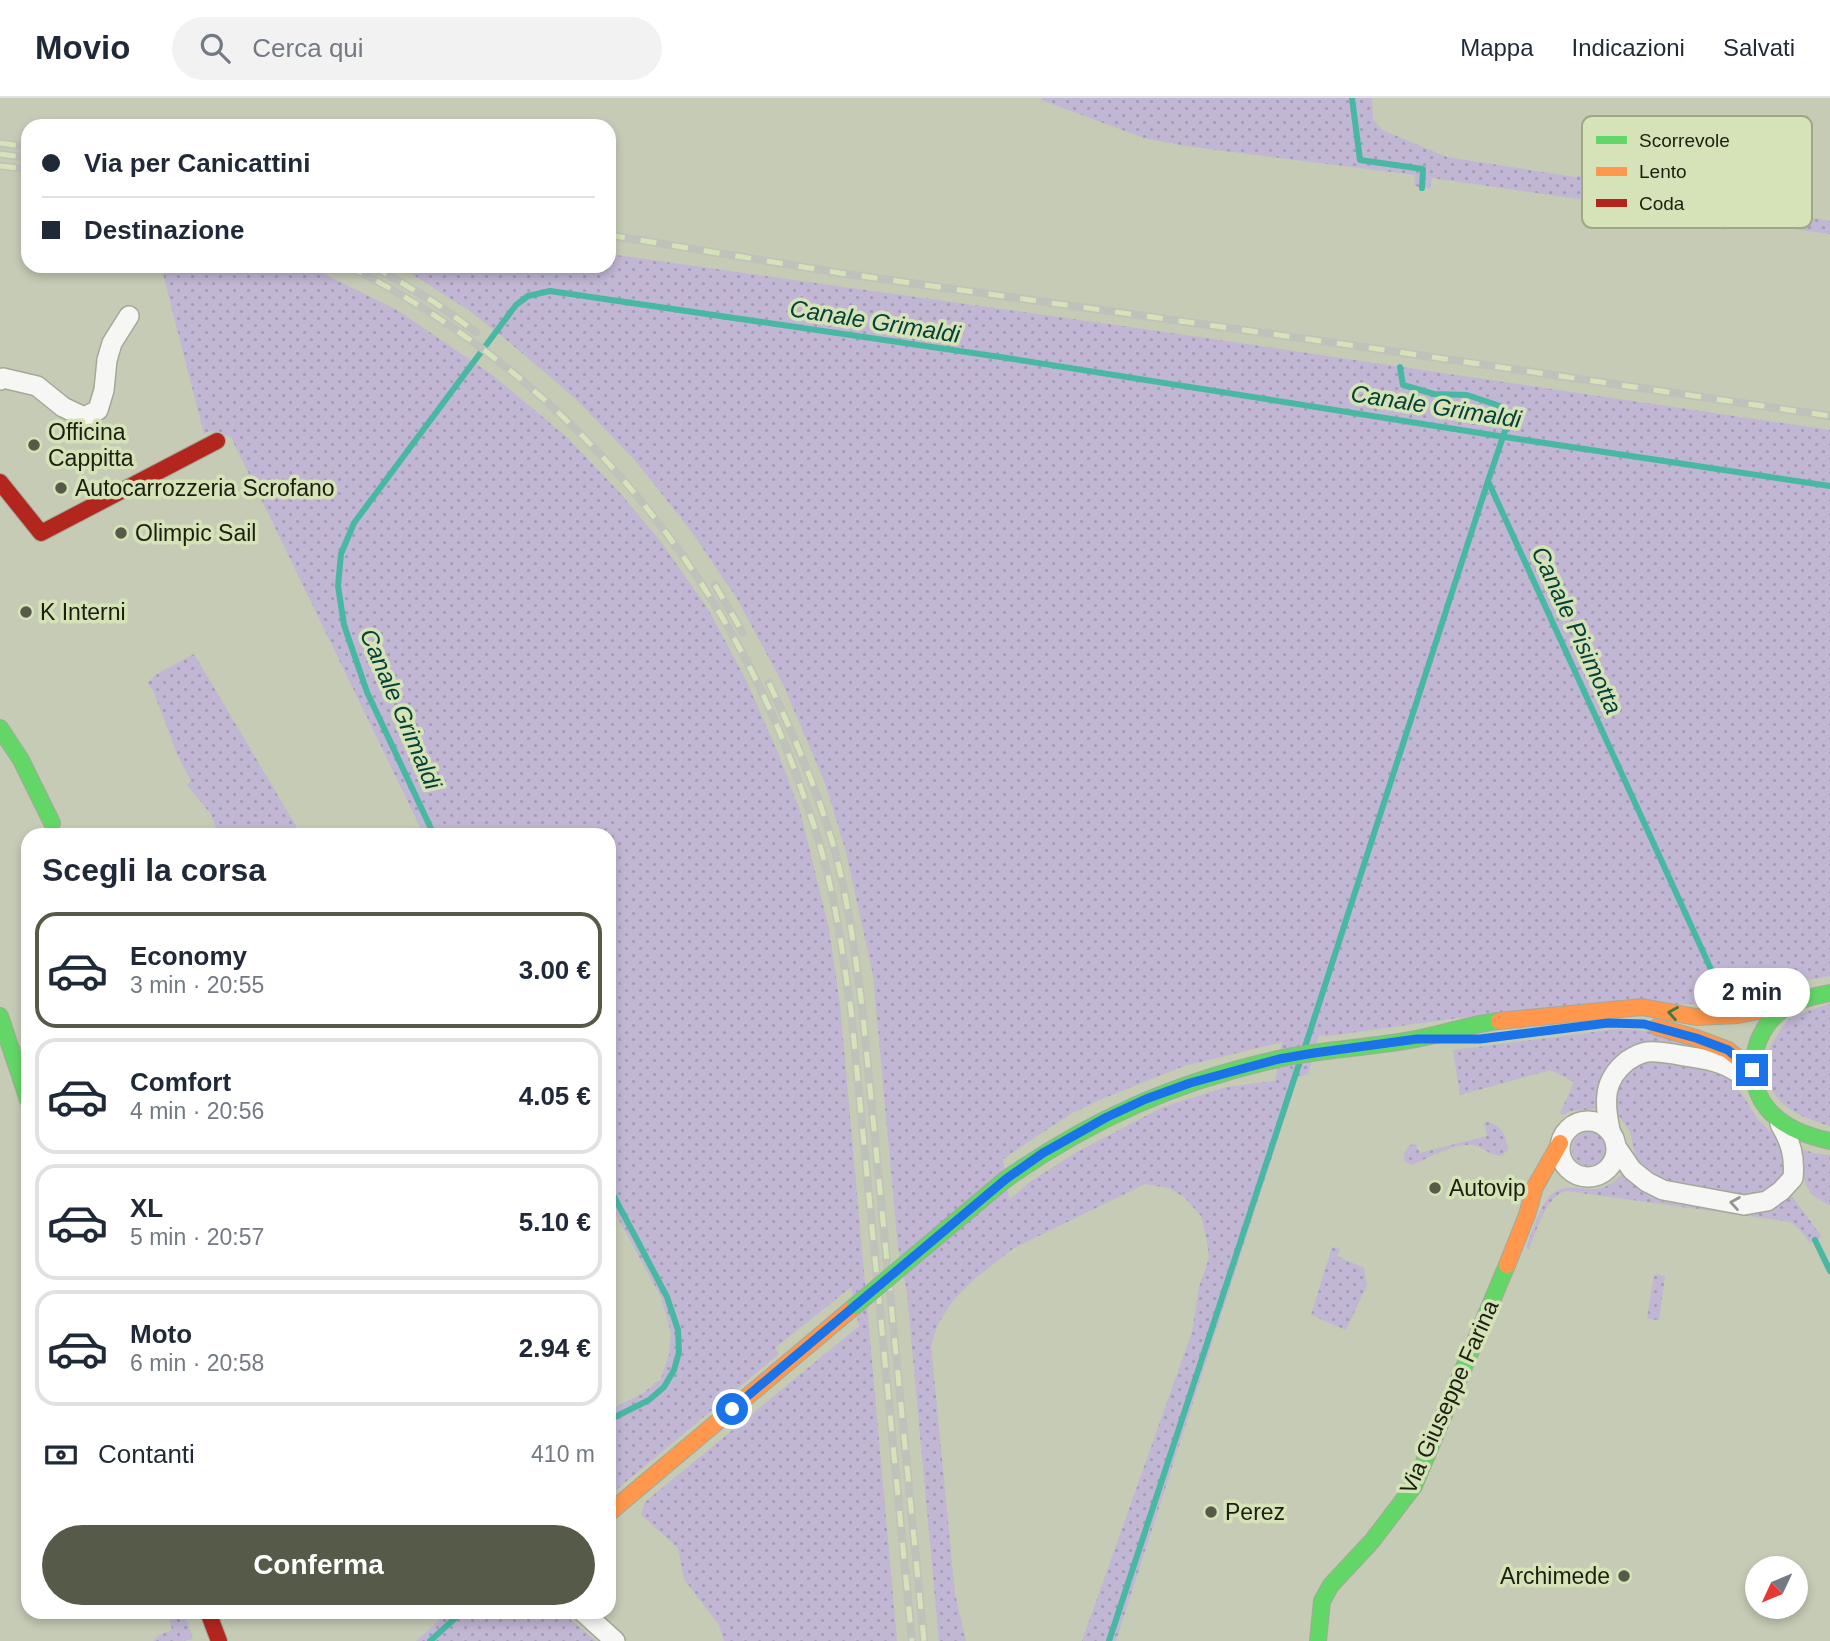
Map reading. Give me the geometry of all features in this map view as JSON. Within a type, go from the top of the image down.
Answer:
[{"type":"main road","points":[[0,482],[41,533],[217,441]]},
{"type":"main road","points":[[0,728],[21,760],[55,828]]},
{"type":"main road","points":[[0,754],[55,828]]},
{"type":"main road","points":[[1830,993],[1804,999],[1780,1011],[1763,1030],[1754,1056],[1753,1079],[1760,1100],[1779,1122],[1805,1135],[1830,1141]]},
{"type":"main road","points":[[616,1507],[1006,1179],[1043,1153],[1107,1117],[1146,1099],[1190,1083],[1279,1059],[1417,1039],[1478,1023],[1642,1007],[1696,1017],[1738,1015],[1789,1006]]},
{"type":"main road","points":[[0,1016],[21,1079]]},
{"type":"main road","points":[[1417,1039],[1480,1039],[1608,1023],[1638,1023],[1696,1038],[1728,1050],[1753,1079]]},
{"type":"main road","name":"Via Giuseppe Farina","points":[[1318,1641],[1322,1601],[1331,1585],[1372,1541],[1414,1486],[1527,1215],[1535,1187],[1560,1143]]},
{"type":"main road","points":[[202,1619],[219,1641]]},
{"type":"street","points":[[0,380],[3,378],[37,386],[63,407],[84,418],[98,410],[112,343],[129,316]]},
{"type":"street","points":[[1753,1079],[1717,1061],[1648,1052],[1633,1057],[1619,1068],[1611,1079],[1606,1097],[1606,1112],[1613,1139],[1615,1158],[1611,1166],[1594,1177],[1585,1177],[1576,1175],[1562,1162],[1560,1143],[1563,1135],[1576,1123],[1594,1121],[1603,1124],[1613,1139],[1632,1170],[1663,1190],[1744,1205],[1767,1201],[1793,1178],[1793,1150],[1779,1122]]},
{"type":"street","points":[[1527,1215],[1545,1189],[1554,1182],[1576,1175]]},
{"type":"street","points":[[591,1619],[615,1641]]},
{"type":"shaded area","points":[[1041,98],[1372,98],[1373,119],[1382,130],[1447,157],[1575,177],[1582,175],[1582,199],[1432,178],[1430,189],[1414,186],[1415,175],[1186,146],[1144,138]]},
{"type":"shaded area","points":[[1812,218],[1830,221],[1830,234],[1786,228],[1812,228]]},
{"type":"shaded area","points":[[616,255],[1830,430],[1830,976],[1797,982],[1761,1000],[1466,1017],[1319,1035],[1308,1074],[1298,1077],[1116,1641],[1082,1641],[1192,1332],[1199,1287],[1209,1258],[1201,1216],[1184,1197],[1169,1188],[1145,1184],[1014,1248],[954,1299],[938,1324],[931,1345],[955,1594],[966,1641],[939,1641],[907,1293],[898,1247],[873,975],[846,852],[825,783],[783,684],[736,597],[689,528],[634,459],[576,399],[470,311],[410,273],[616,273]],"holes":[[[1282,1042],[1275,1081],[1226,1087],[1163,1107],[1077,1152],[1031,1181],[1009,1200],[1003,1159],[1072,1113],[1184,1066]]]},
{"type":"shaded area","points":[[163,273],[321,273],[397,310],[491,374],[568,438],[661,542],[708,609],[745,678],[779,755],[800,811],[829,929],[840,1004],[897,1641],[724,1641],[719,1625],[684,1579],[678,1548],[641,1515],[645,1502],[859,1326],[851,1287],[775,1348],[779,1354],[616,1490],[616,1407],[642,1394],[661,1379],[669,1355],[671,1333],[661,1297],[616,1215],[616,828],[421,828],[231,437],[211,431],[204,434]]},
{"type":"shaded area","points":[[194,654],[297,827],[216,828],[210,813],[187,785],[191,781],[177,754],[153,690],[147,683],[157,674]]},
{"type":"shaded area","points":[[1830,1004],[1830,1126],[1805,1117],[1783,1104],[1770,1085],[1768,1072],[1770,1047],[1789,1019]]},
{"type":"shaded area","points":[[1617,1029],[1647,1031],[1713,1049],[1627,1050],[1612,1062],[1602,1076],[1596,1109],[1571,1111],[1563,1115],[1560,1113],[1574,1082],[1550,1070],[1460,1095],[1453,1050]]},
{"type":"shaded area","points":[[1644,1061],[1709,1067],[1729,1078],[1758,1120],[1780,1140],[1786,1168],[1769,1191],[1737,1194],[1669,1183],[1641,1167],[1635,1156],[1630,1132],[1615,1110],[1618,1084],[1628,1071]]},
{"type":"shaded area","points":[[1488,1122],[1500,1128],[1504,1136],[1508,1149],[1503,1155],[1465,1145],[1412,1165],[1405,1162],[1405,1152],[1412,1144],[1415,1143],[1420,1153],[1487,1136],[1484,1123]]},
{"type":"shaded area","points":[[1589,1132],[1601,1137],[1606,1149],[1601,1161],[1589,1166],[1577,1161],[1572,1149],[1577,1137]]},
{"type":"shaded area","points":[[1802,1149],[1830,1155],[1830,1206],[1815,1197],[1807,1187]]},
{"type":"shaded area","points":[[1623,1173],[1755,1212],[1774,1207],[1792,1196],[1822,1237],[1810,1243],[1791,1222],[1567,1191],[1553,1199],[1529,1249],[1526,1247],[1542,1208],[1555,1192],[1567,1188],[1601,1188]]},
{"type":"shaded area","points":[[1332,1247],[1340,1249],[1337,1256],[1364,1268],[1367,1285],[1346,1330],[1311,1315]]},
{"type":"shaded area","points":[[1654,1274],[1665,1276],[1659,1320],[1647,1319]]},
{"type":"shaded area","points":[[169,1619],[186,1619],[193,1639],[153,1641],[159,1635],[172,1630]]},
{"type":"shaded area","points":[[440,1619],[570,1619],[596,1641],[416,1641]]},
{"type":"waterway","name":"Canale Pisimotta","points":[[1352,98],[1360,160],[1423,169],[1422,188]]},
{"type":"waterway","name":"Canale Grimaldi","points":[[431,828],[367,692],[344,625],[338,586],[341,554],[354,523],[516,305],[528,296],[550,291],[1007,358],[1830,486]]},
{"type":"waterway","name":"Canale Pisimotta","points":[[1400,367],[1403,385],[1434,394],[1467,395],[1500,406],[1509,419],[1488,481],[1715,978]]},
{"type":"waterway","points":[[1305,1047],[1488,481]]},
{"type":"waterway","points":[[1109,1641],[1299,1064]]},
{"type":"waterway","name":"Canale Grimaldi","points":[[616,1200],[667,1297],[678,1330],[679,1352],[674,1370],[664,1387],[649,1400],[616,1416]]},
{"type":"waterway","points":[[1815,1240],[1830,1271]]},
{"type":"waterway","name":"Canale Grimaldi","points":[[430,1641],[454,1619]]},
{"type":"railway","points":[[0,143],[21,146]]},
{"type":"railway","points":[[0,154],[21,157]]},
{"type":"railway","points":[[0,166],[21,168]]},
{"type":"railway","points":[[616,236],[840,273],[1830,416]]},
{"type":"railway","points":[[360,273],[426,310],[499,362],[567,420],[628,485],[682,555],[730,630],[770,710],[819,842],[839,929],[851,1010],[912,1641]]},
{"type":"railway","points":[[385,273],[434,302],[476,332]]},
{"type":"railway","points":[[715,585],[743,633]]},
{"type":"railway","points":[[769,683],[821,806],[839,867],[851,926],[862,1006],[924,1641]]},
{"type":"traffic: fast","points":[[0,728],[21,760],[52,823]]},
{"type":"traffic: fast","points":[[1830,993],[1795,1003],[1774,1017],[1759,1040],[1754,1072],[1756,1088],[1762,1101],[1783,1123],[1813,1137],[1830,1141]]},
{"type":"traffic: fast","points":[[0,1016],[21,1079]]},
{"type":"traffic: fast","points":[[1006,1179],[1070,1138],[1103,1121],[1169,1091],[1204,1079],[1278,1059],[1399,1042],[1499,1021]]},
{"type":"traffic: fast","points":[[855,1306],[1006,1179]]},
{"type":"traffic: fast","points":[[1318,1641],[1322,1601],[1331,1585],[1372,1541],[1414,1486],[1507,1265]]},
{"type":"traffic: slow","points":[[1499,1021],[1642,1007],[1696,1017],[1738,1015],[1789,1005]]},
{"type":"traffic: slow","points":[[1657,1027],[1728,1050],[1752,1070]]},
{"type":"traffic: slow","points":[[1507,1265],[1535,1187],[1560,1143]]},
{"type":"traffic: slow","points":[[616,1507],[855,1306]]},
{"type":"traffic: jam","points":[[0,482],[41,533],[217,441]]},
{"type":"traffic: jam","points":[[211,1619],[219,1641]]},
{"type":"place","name":"Officina Cappitta","points":[[34,445]]},
{"type":"place","name":"Autocarrozzeria Scrofano","points":[[61,488]]},
{"type":"place","name":"Olimpic Sail","points":[[121,533]]},
{"type":"place","name":"K Interni","points":[[26,612]]},
{"type":"place","name":"Autovip","points":[[1435,1188]]},
{"type":"place","name":"Perez","points":[[1211,1512]]},
{"type":"place","name":"Archimede","points":[[1624,1576]]},
{"type":"route","points":[[732,1409],[1006,1179],[1043,1153],[1107,1117],[1190,1083],[1279,1059],[1314,1053],[1417,1039],[1480,1039],[1608,1023],[1644,1024],[1696,1038],[1728,1050],[1752,1070]]}]
